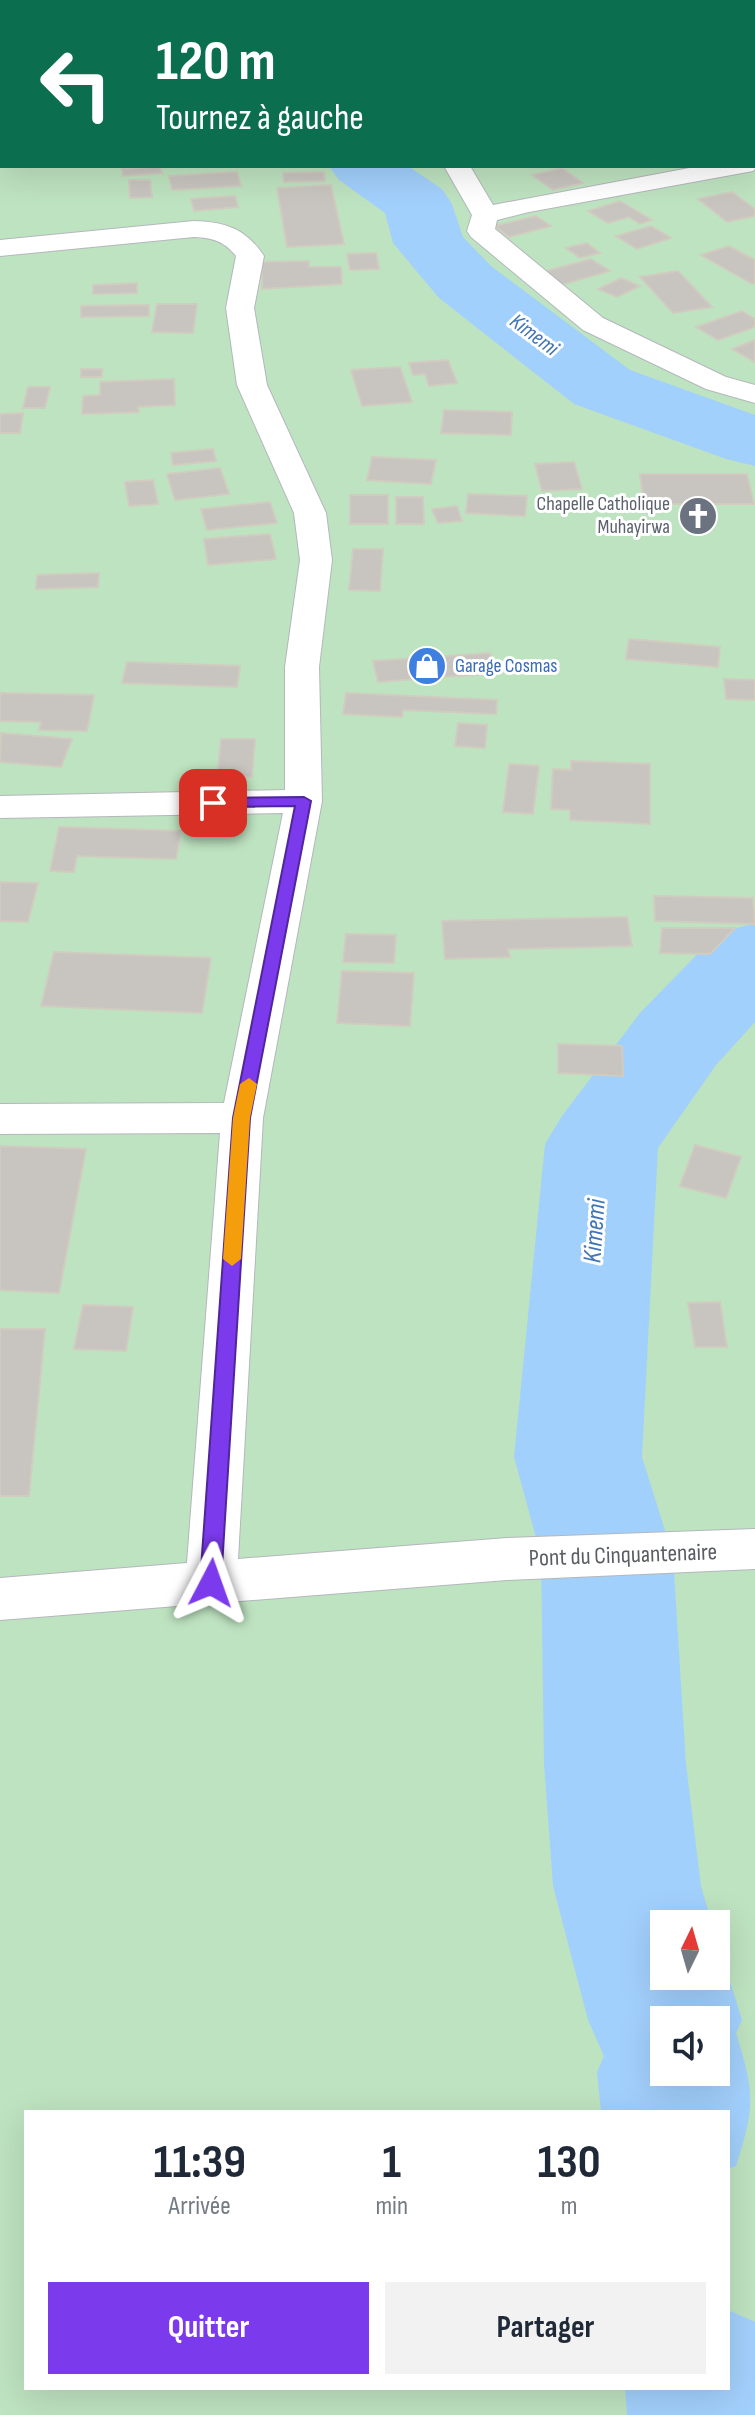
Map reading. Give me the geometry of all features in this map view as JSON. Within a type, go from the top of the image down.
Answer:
[{"type":"street","points":[[458,168],[485,215],[481,231],[593,324],[716,383],[749,387]]},
{"type":"street","points":[[485,215],[529,204],[733,168]]},
{"type":"street","points":[[0,248],[194,229],[219,230],[235,236],[250,256],[240,308],[252,385],[310,513],[316,560],[302,667],[304,801],[242,1118],[211,1583]]},
{"type":"street","points":[[0,807],[304,801]]},
{"type":"street","points":[[0,1119],[242,1118]]},
{"type":"street","name":"Pont du Cinquantenaire","points":[[0,1599],[507,1559],[747,1549]]},
{"type":"green space","points":[[0,168],[755,168],[755,2415],[0,2415]]},
{"type":"building","points":[[161,168],[162,173],[123,176],[122,169]]},
{"type":"building","points":[[562,168],[583,183],[553,190],[532,175]]},
{"type":"building","points":[[237,172],[241,186],[172,190],[169,176]]},
{"type":"building","points":[[324,172],[325,181],[284,182],[283,173]]},
{"type":"building","points":[[129,180],[150,180],[152,197],[130,198]]},
{"type":"building","points":[[331,185],[344,244],[287,247],[277,188]]},
{"type":"building","points":[[732,192],[755,209],[755,216],[727,222],[698,199]]},
{"type":"building","points":[[235,196],[238,207],[194,211],[191,199]]},
{"type":"building","points":[[620,201],[652,220],[640,224],[629,217],[608,223],[588,211]]},
{"type":"building","points":[[536,216],[551,226],[509,237],[495,226]]},
{"type":"building","points":[[651,226],[671,238],[637,249],[616,236]]},
{"type":"building","points":[[587,243],[600,253],[580,258],[566,248]]},
{"type":"building","points":[[729,246],[755,260],[755,283],[701,255]]},
{"type":"building","points":[[376,253],[379,269],[350,270],[347,254]]},
{"type":"building","points":[[591,259],[610,271],[561,285],[543,272]]},
{"type":"building","points":[[309,261],[309,267],[341,267],[342,284],[262,289],[262,262]]},
{"type":"building","points":[[678,271],[712,307],[673,313],[640,277]]},
{"type":"building","points":[[621,278],[640,286],[617,297],[598,289]]},
{"type":"building","points":[[137,283],[137,293],[93,294],[93,285]]},
{"type":"building","points":[[157,304],[197,304],[193,333],[152,332]]},
{"type":"building","points":[[149,305],[149,316],[81,317],[81,306]]},
{"type":"building","points":[[742,311],[755,319],[755,327],[718,340],[696,327]]},
{"type":"building","points":[[755,340],[755,362],[732,349]]},
{"type":"building","points":[[448,360],[457,383],[429,386],[425,374],[413,375],[409,363]]},
{"type":"building","points":[[400,367],[412,402],[362,406],[351,370]]},
{"type":"building","points":[[81,369],[102,369],[102,377],[81,377]]},
{"type":"building","points":[[174,379],[175,405],[138,407],[139,412],[82,414],[83,396],[100,395],[100,382]]},
{"type":"building","points":[[28,387],[50,387],[45,408],[23,408]]},
{"type":"building","points":[[444,410],[512,412],[511,435],[441,433]]},
{"type":"building","points":[[23,413],[20,433],[0,433],[0,414]]},
{"type":"building","points":[[213,449],[216,461],[173,465],[171,453]]},
{"type":"building","points":[[372,457],[436,460],[431,484],[367,480]]},
{"type":"building","points":[[574,462],[582,489],[542,491],[535,464]]},
{"type":"building","points":[[220,468],[229,494],[175,500],[167,474]]},
{"type":"building","points":[[640,474],[747,474],[754,504],[644,504]]},
{"type":"building","points":[[153,480],[158,504],[129,506],[125,482]]},
{"type":"building","points":[[468,494],[527,496],[525,516],[466,513]]},
{"type":"building","points":[[350,495],[388,495],[388,524],[350,524]]},
{"type":"building","points":[[396,497],[423,497],[424,524],[396,524]]},
{"type":"building","points":[[270,502],[277,523],[207,530],[201,509]]},
{"type":"building","points":[[457,506],[462,521],[438,523],[432,509]]},
{"type":"building","points":[[270,534],[276,559],[208,565],[204,539]]},
{"type":"building","points":[[353,549],[383,549],[380,591],[349,590]]},
{"type":"building","points":[[99,573],[98,587],[36,589],[37,575]]},
{"type":"building","points":[[629,639],[720,647],[718,667],[626,659]]},
{"type":"building","points":[[490,653],[496,673],[378,682],[373,661]]},
{"type":"building","points":[[127,662],[240,666],[237,687],[122,683]]},
{"type":"building","points":[[724,679],[755,680],[755,700],[726,699]]},
{"type":"building","points":[[0,693],[94,695],[87,731],[39,730],[41,722],[0,721]]},
{"type":"building","points":[[346,693],[497,700],[496,714],[403,710],[402,717],[343,714]]},
{"type":"building","points":[[458,723],[487,725],[485,748],[455,746]]},
{"type":"building","points":[[1,733],[72,739],[61,767],[0,762]]},
{"type":"building","points":[[221,739],[255,739],[252,777],[217,777]]},
{"type":"building","points":[[571,761],[650,764],[650,824],[570,820],[570,810],[551,809],[553,769],[571,770]]},
{"type":"building","points":[[509,764],[539,766],[533,814],[503,812]]},
{"type":"building","points":[[59,827],[181,831],[176,859],[77,856],[74,872],[50,871]]},
{"type":"building","points":[[0,882],[38,883],[28,922],[0,921]]},
{"type":"building","points":[[654,896],[753,898],[755,924],[655,921]]},
{"type":"building","points":[[627,917],[632,946],[508,949],[510,957],[445,959],[442,921]]},
{"type":"building","points":[[662,928],[735,928],[710,954],[660,953]]},
{"type":"building","points":[[346,934],[396,935],[394,963],[343,962]]},
{"type":"building","points":[[54,952],[211,958],[202,1013],[41,1006]]},
{"type":"building","points":[[342,971],[414,973],[410,1026],[337,1023]]},
{"type":"building","points":[[558,1044],[622,1046],[623,1076],[558,1073]]},
{"type":"building","points":[[695,1145],[741,1157],[726,1198],[680,1186]]},
{"type":"building","points":[[0,1146],[86,1149],[59,1293],[0,1290]]},
{"type":"building","points":[[720,1302],[727,1347],[695,1347],[688,1303]]},
{"type":"building","points":[[83,1305],[133,1307],[126,1351],[74,1349]]},
{"type":"building","points":[[0,1329],[45,1329],[29,1496],[0,1496]]},
{"type":"waterway","name":"Kimemi","points":[[366,168],[417,204],[429,243],[465,282],[602,387],[755,442]]},
{"type":"waterway","name":"Kimemi","points":[[661,2006],[627,1886],[615,1764],[607,1556],[578,1457],[602,1144],[678,1039],[755,957]]},
{"type":"waterway","name":"Kimemi","points":[[677,2086],[680,2110]]},
{"type":"waterway","name":"Kimemi","points":[[710,2390],[713,2415]]},
{"type":"slow traffic","points":[[232,1259],[242,1118],[249,1084]]},
{"type":"place","name":"Chapelle Catholique Muhayirwa","points":[[698,516]]},
{"type":"place","name":"Garage Cosmas","points":[[427,666]]},
{"type":"route","points":[[211,1583],[242,1118],[304,801],[213,803]]}]
